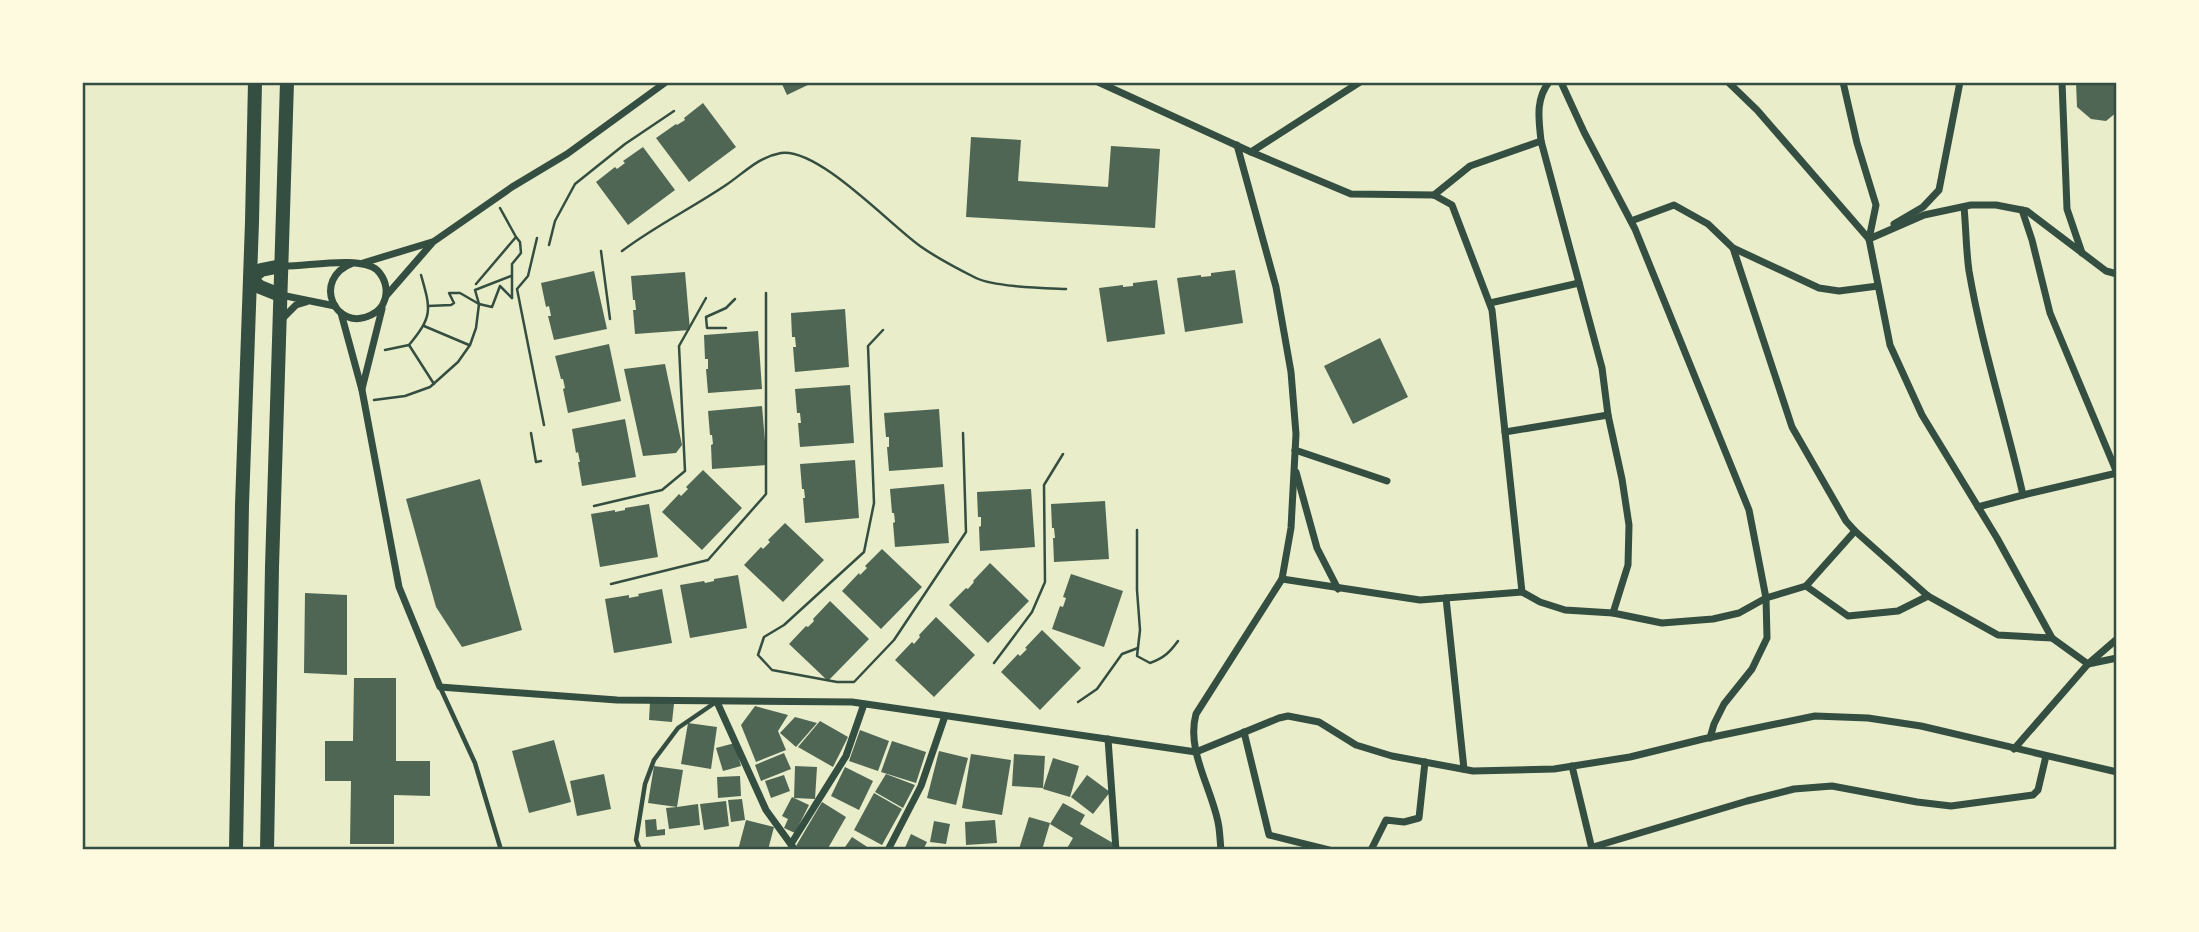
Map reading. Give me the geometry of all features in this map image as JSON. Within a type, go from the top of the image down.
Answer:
[{"type":"main road","points":[[236,850],[242,505],[255,82]]},
{"type":"main road","points":[[267,850],[280,295],[289,266],[282,244],[288,82]]},
{"type":"main road","points":[[250,279],[261,270],[289,266]]},
{"type":"main road","points":[[250,279],[260,287],[280,295]]},
{"type":"street","points":[[362,390],[386,296],[433,242],[512,187],[567,154],[666,82]]},
{"type":"street","points":[[1098,82],[1351,194],[1434,195],[1452,205],[1492,310],[1522,592]]},
{"type":"street","points":[[1251,152],[1360,82]]},
{"type":"street","points":[[1549,82],[1539,99],[1541,141],[1602,368],[1629,525],[1628,565],[1613,613]]},
{"type":"street","points":[[1561,82],[1631,221],[1749,510],[1766,598],[1767,638],[1752,669],[1724,704],[1710,738]]},
{"type":"street","points":[[1728,82],[1757,110],[1869,239]]},
{"type":"street","points":[[1843,82],[1857,144],[1876,205],[1869,239],[1890,345],[1922,415],[1997,538],[2052,638],[2088,664],[2117,658]]},
{"type":"street","points":[[1869,239],[1923,207],[1939,190],[1961,82]]},
{"type":"street","points":[[2062,82],[2067,209],[2082,253]]},
{"type":"street","points":[[1434,195],[1470,166],[1541,141]]},
{"type":"street","points":[[1221,850],[1218,821],[1196,752],[1193,725],[1196,714],[1282,579],[1291,528],[1296,434],[1291,372],[1276,288],[1237,145]]},
{"type":"street","points":[[1631,221],[1674,205],[1708,224],[1733,248],[1819,288],[1839,291],[1878,286]]},
{"type":"street","points":[[1869,239],[1924,215],[1964,207],[1996,205],[2027,211],[2106,271],[2117,274]]},
{"type":"street","points":[[1964,207],[1969,268],[1982,333],[2023,495]]},
{"type":"street","points":[[1978,507],[2117,473],[2050,313],[2022,211]]},
{"type":"street","points":[[289,266],[363,263],[433,242]]},
{"type":"street","points":[[1733,248],[1792,427],[1854,531],[1928,596],[1998,635],[2052,638]]},
{"type":"street","points":[[354,263],[337,272],[332,280],[331,298],[335,306],[349,318],[359,319],[376,312],[383,305]]},
{"type":"street","points":[[363,263],[379,271],[384,279],[386,296]]},
{"type":"street","points":[[1490,303],[1579,283]]},
{"type":"street","points":[[280,295],[335,306]]},
{"type":"street","points":[[280,321],[296,305],[306,302]]},
{"type":"street","points":[[341,313],[362,390],[399,587],[440,687],[617,700],[852,702],[1196,752],[1288,716],[1319,722],[1356,745],[1392,756],[1473,771],[1555,768],[1630,757],[1815,716],[1868,718],[1921,726],[2117,772]]},
{"type":"street","points":[[1505,432],[1608,415]]},
{"type":"street","points":[[1295,450],[1387,481]]},
{"type":"street","points":[[1294,465],[1317,548],[1338,589]]},
{"type":"street","points":[[1282,579],[1420,600],[1522,592],[1540,602],[1565,610],[1613,613],[1662,623],[1713,619],[1806,586],[1854,531]]},
{"type":"street","points":[[1806,586],[1848,616],[1898,611],[1928,596]]},
{"type":"street","points":[[1446,598],[1464,769]]},
{"type":"street","points":[[2014,749],[2088,664],[2117,639]]},
{"type":"street","points":[[716,702],[766,810],[793,847],[845,756],[864,704]]},
{"type":"street","points":[[888,850],[921,786],[945,716]]},
{"type":"street","points":[[1244,732],[1269,835],[1329,850]]},
{"type":"street","points":[[1108,739],[1116,850]]},
{"type":"street","points":[[1572,766],[1593,848],[1747,800],[1794,789],[1832,786],[1951,806],[2033,795],[2038,790],[2046,756]]},
{"type":"street","points":[[1371,850],[1386,820],[1404,822],[1419,818],[1425,762]]},
{"type":"lane","points":[[440,687],[475,763],[501,850]]},
{"type":"lane","points":[[640,850],[636,840],[645,784],[654,760],[678,728],[716,702]]},
{"type":"path","points":[[549,245],[555,221],[575,184],[625,144],[674,111]]},
{"type":"path","points":[[622,251],[651,229],[727,185],[757,161],[781,153],[798,154],[859,194],[921,247],[980,280],[1066,289]]},
{"type":"path","points":[[428,306],[451,305],[454,303],[449,293],[460,293],[479,304],[492,307],[500,286],[512,299],[512,264],[522,253],[520,242],[499,205]]},
{"type":"path","points":[[476,284],[516,237]]},
{"type":"path","points":[[537,238],[528,276],[517,289],[544,425]]},
{"type":"path","points":[[601,251],[610,319]]},
{"type":"path","points":[[371,353],[409,345],[424,326],[429,315],[417,261]]},
{"type":"path","points":[[364,400],[405,396],[435,384],[458,362],[470,345],[476,328],[479,304],[475,290],[511,276]]},
{"type":"path","points":[[611,584],[708,560],[766,494],[766,293]]},
{"type":"path","points":[[594,506],[662,490],[685,471],[679,346],[706,298]]},
{"type":"path","points":[[726,328],[707,328],[706,317],[726,308],[735,299]]},
{"type":"path","points":[[424,326],[470,345]]},
{"type":"path","points":[[883,330],[868,346],[874,503],[864,552],[784,625],[764,637],[758,655],[772,670],[837,682],[854,682],[894,640],[966,532],[963,433]]},
{"type":"path","points":[[409,345],[435,384]]},
{"type":"path","points":[[531,433],[536,462],[541,461]]},
{"type":"path","points":[[994,663],[1032,612],[1045,582],[1044,485],[1063,454]]},
{"type":"path","points":[[1137,530],[1140,630],[1137,656],[1150,663],[1168,654],[1178,641]]},
{"type":"path","points":[[1078,702],[1097,689],[1122,654],[1138,648]]},
{"type":"building","points":[[781,82],[814,82],[787,95]]},
{"type":"building","points":[[2076,82],[2117,82],[2117,112],[2106,121],[2091,119],[2077,107]]},
{"type":"building","points":[[703,103],[736,147],[689,182],[656,138],[685,120],[684,118]]},
{"type":"building","points":[[971,137],[1021,140],[1018,181],[1108,187],[1111,146],[1160,149],[1155,228],[966,217]]},
{"type":"building","points":[[643,147],[675,190],[628,225],[596,182],[615,167],[617,169],[625,163],[623,161]]},
{"type":"building","points":[[1235,270],[1243,323],[1185,332],[1177,278],[1211,276],[1211,273]]},
{"type":"building","points":[[594,271],[607,329],[554,340],[548,316],[551,316],[549,306],[546,307],[541,283]]},
{"type":"building","points":[[685,272],[690,330],[635,334],[633,310],[636,310],[631,276]]},
{"type":"building","points":[[1157,280],[1165,334],[1107,342],[1099,288],[1133,286],[1133,283]]},
{"type":"building","points":[[845,309],[849,367],[795,372],[793,347],[796,347],[795,337],[792,337],[791,313]]},
{"type":"building","points":[[758,331],[762,389],[708,393],[708,359],[705,359],[704,335]]},
{"type":"building","points":[[1380,338],[1408,397],[1353,424],[1324,366]]},
{"type":"building","points":[[609,344],[621,401],[568,413],[563,379],[555,356]]},
{"type":"building","points":[[665,364],[682,445],[676,453],[643,456],[624,369]]},
{"type":"building","points":[[850,385],[854,443],[800,447],[798,423],[801,423],[800,413],[797,413],[795,389]]},
{"type":"building","points":[[762,406],[767,465],[712,469],[713,444],[708,411]]},
{"type":"building","points":[[939,409],[943,467],[889,471],[889,437],[886,437],[884,413]]},
{"type":"building","points":[[625,419],[636,477],[582,486],[580,462],[572,429]]},
{"type":"building","points":[[855,460],[859,518],[805,523],[805,498],[800,464]]},
{"type":"building","points":[[703,470],[742,508],[702,550],[662,512],[679,494],[681,496],[688,489],[686,487]]},
{"type":"building","points":[[480,479],[522,630],[462,647],[436,607],[406,499]]},
{"type":"building","points":[[944,484],[949,543],[895,547],[895,522],[890,489]]},
{"type":"building","points":[[1031,489],[1035,547],[980,551],[981,517],[978,517],[977,492]]},
{"type":"building","points":[[1105,501],[1109,559],[1054,562],[1055,538],[1051,504]]},
{"type":"building","points":[[649,504],[658,557],[600,567],[591,514],[615,512]]},
{"type":"building","points":[[785,523],[824,560],[783,602],[744,565],[761,547],[763,549],[770,542],[768,540]]},
{"type":"building","points":[[882,549],[922,587],[881,629],[842,591],[867,568],[865,566]]},
{"type":"building","points":[[990,563],[1029,601],[988,643],[949,605],[968,589]]},
{"type":"building","points":[[1071,574],[1123,591],[1104,647],[1052,629],[1060,606],[1063,607],[1066,598],[1063,597]]},
{"type":"building","points":[[738,575],[747,628],[690,638],[680,585],[705,583]]},
{"type":"building","points":[[662,589],[672,643],[614,653],[605,599],[629,595],[629,598]]},
{"type":"building","points":[[305,593],[347,595],[347,675],[304,673]]},
{"type":"building","points":[[830,601],[869,639],[828,681],[789,644],[814,621]]},
{"type":"building","points":[[936,617],[975,655],[934,697],[895,660],[912,642],[914,644]]},
{"type":"building","points":[[1042,630],[1081,668],[1040,710],[1001,672],[1018,654],[1020,656],[1027,649],[1025,648]]},
{"type":"building","points":[[354,678],[396,678],[396,761],[430,761],[430,796],[394,795],[394,844],[350,844],[351,781],[325,781],[325,741],[353,741]]},
{"type":"building","points":[[650,702],[674,704],[672,722],[649,720]]},
{"type":"building","points":[[755,706],[788,715],[778,731],[786,750],[756,762],[741,725]]},
{"type":"building","points":[[795,717],[817,723],[796,747],[780,733]]},
{"type":"building","points":[[820,721],[848,737],[833,767],[798,747]]},
{"type":"building","points":[[688,723],[717,727],[711,769],[681,764]]},
{"type":"building","points":[[860,730],[889,741],[878,771],[849,761]]},
{"type":"building","points":[[554,740],[571,802],[529,813],[512,751]]},
{"type":"building","points":[[892,741],[926,752],[916,783],[881,772]]},
{"type":"building","points":[[735,743],[741,766],[723,771],[716,748]]},
{"type":"building","points":[[939,751],[968,758],[956,805],[927,798]]},
{"type":"building","points":[[784,753],[791,769],[761,781],[755,765]]},
{"type":"building","points":[[971,754],[1011,760],[1002,815],[962,808]]},
{"type":"building","points":[[1014,754],[1045,756],[1043,788],[1012,786]]},
{"type":"building","points":[[1053,758],[1079,766],[1070,797],[1043,789]]},
{"type":"building","points":[[654,766],[683,770],[677,807],[648,803]]},
{"type":"building","points":[[795,766],[817,767],[815,799],[794,798]]},
{"type":"building","points":[[845,767],[873,781],[859,810],[831,796]]},
{"type":"building","points":[[604,774],[611,809],[577,816],[570,781]]},
{"type":"building","points":[[886,774],[915,785],[903,808],[875,792]]},
{"type":"building","points":[[784,775],[790,791],[771,798],[765,781]]},
{"type":"building","points":[[1087,775],[1110,792],[1093,814],[1071,797]]},
{"type":"building","points":[[740,776],[741,796],[718,798],[717,777]]},
{"type":"building","points":[[874,793],[902,809],[882,845],[854,830]]},
{"type":"building","points":[[792,797],[809,805],[795,833],[784,828],[788,819],[782,816]]},
{"type":"building","points":[[742,799],[745,820],[731,822],[728,800]]},
{"type":"building","points":[[726,801],[729,826],[704,830],[700,804]]},
{"type":"building","points":[[822,802],[846,817],[827,850],[802,850],[796,846]]},
{"type":"building","points":[[1063,803],[1085,815],[1080,824],[1113,843],[1112,850],[1066,850],[1073,838],[1050,824]]},
{"type":"building","points":[[698,804],[700,825],[669,829],[666,808]]},
{"type":"building","points":[[1029,817],[1050,823],[1042,850],[1019,849]]},
{"type":"building","points":[[656,819],[657,830],[665,829],[665,835],[646,837],[645,820]]},
{"type":"building","points":[[746,820],[774,827],[768,850],[738,850]]},
{"type":"building","points":[[995,820],[997,843],[966,845],[965,822]]},
{"type":"building","points":[[934,821],[950,824],[946,844],[930,842]]},
{"type":"building","points":[[911,834],[927,842],[923,850],[904,850]]},
{"type":"building","points":[[852,837],[872,850],[843,850]]}]
